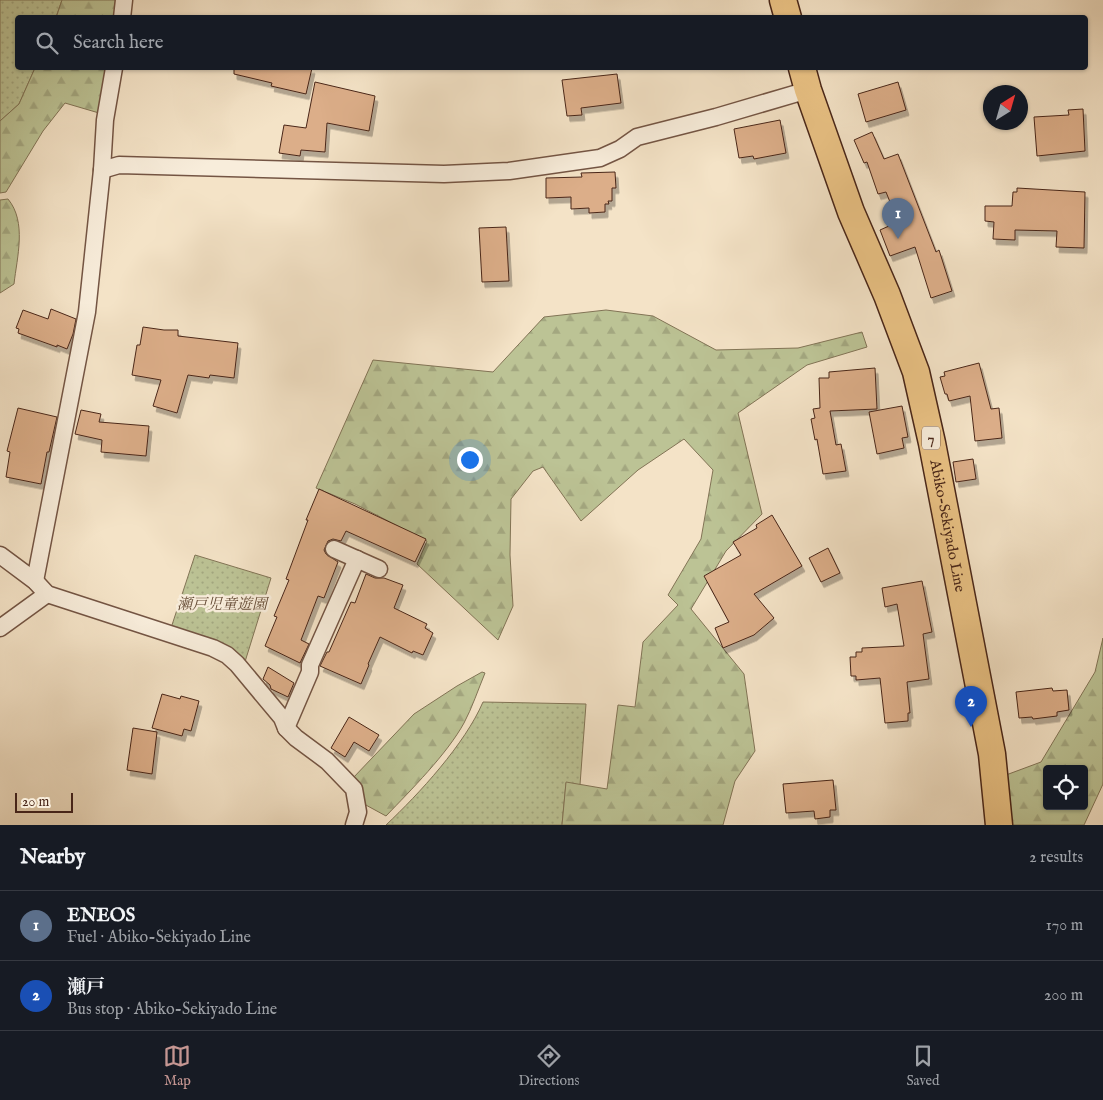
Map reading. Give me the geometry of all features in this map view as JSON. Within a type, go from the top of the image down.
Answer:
[{"type":"main road","points":[[784,0],[787,15]]},
{"type":"main road","name":"Abiko-Sekiyado Line","points":[[805,79],[851,212],[888,295],[916,372],[932,442],[992,754],[999,825]]},
{"type":"street","points":[[122,15],[124,0]]},
{"type":"street","points":[[35,581],[87,312],[106,120],[114,70]]},
{"type":"street","points":[[102,170],[119,165],[444,174],[509,171],[600,158],[620,149],[637,137],[716,117],[805,79]]},
{"type":"street","points":[[334,549],[379,568]]},
{"type":"street","points":[[0,556],[35,581],[47,594],[213,648],[227,655],[251,680],[282,718],[286,728],[296,738],[327,761],[354,789],[358,812],[354,825]]},
{"type":"street","points":[[286,728],[310,672],[310,665],[357,559]]},
{"type":"street","points":[[0,628],[47,594]]},
{"type":"green space","points":[[0,0],[62,0],[57,15],[15,15],[15,70],[34,70],[19,104],[0,121]]},
{"type":"green space","points":[[62,0],[120,0],[116,15],[57,15]]},
{"type":"green space","points":[[34,70],[107,70],[99,113],[65,103],[43,131],[6,192],[0,193],[0,121],[19,104]]},
{"type":"green space","points":[[8,199],[14,208],[17,218],[19,240],[14,284],[0,293],[0,200]]},
{"type":"green space","points":[[606,310],[653,316],[716,350],[798,348],[862,332],[867,347],[807,365],[738,413],[762,514],[726,551],[691,609],[744,674],[755,751],[735,781],[723,825],[562,825],[566,782],[607,789],[618,705],[635,707],[643,642],[678,605],[668,595],[701,539],[713,470],[684,439],[638,470],[581,521],[543,467],[533,471],[511,499],[510,555],[513,606],[498,640],[417,564],[427,541],[355,504],[316,488],[373,360],[493,372],[544,317]]},
{"type":"green space","name":"瀬戸児童遊園","points":[[195,555],[271,578],[244,665],[171,628]]},
{"type":"green space","points":[[1103,638],[1103,784],[1084,825],[1010,825],[1006,775],[1041,762],[1095,672]]},
{"type":"green space","points":[[482,672],[485,673],[464,723],[448,747],[428,771],[386,816],[364,804],[353,778],[414,714]]},
{"type":"green space","points":[[483,702],[586,704],[580,785],[566,783],[562,825],[386,825],[413,799],[440,768],[465,735]]},
{"type":"building","points":[[234,70],[312,70],[306,94],[271,86],[272,83],[234,74]]},
{"type":"building","points":[[617,74],[621,103],[581,108],[582,115],[567,116],[562,80]]},
{"type":"building","points":[[315,82],[375,96],[369,131],[327,123],[325,152],[301,150],[300,156],[279,153],[284,125],[306,128]]},
{"type":"building","points":[[898,82],[906,110],[866,122],[858,94]]},
{"type":"building","points":[[1083,109],[1085,151],[1037,156],[1034,117],[1069,115],[1068,110]]},
{"type":"building","points":[[780,120],[786,153],[754,159],[753,156],[739,158],[734,129]]},
{"type":"building","points":[[872,132],[884,159],[898,154],[936,252],[939,250],[952,291],[931,298],[915,247],[890,256],[880,230],[898,222],[886,192],[878,194],[867,162],[864,163],[854,140]]},
{"type":"building","points":[[615,172],[616,188],[612,188],[612,201],[608,201],[609,204],[605,204],[605,212],[589,213],[589,208],[571,209],[571,197],[546,198],[546,178],[582,177],[581,173]]},
{"type":"building","points":[[1017,188],[1085,192],[1084,248],[1056,247],[1057,231],[1015,230],[1015,240],[993,239],[994,222],[985,221],[985,206],[1012,206],[1013,192],[1017,192]]},
{"type":"building","points":[[506,227],[509,281],[482,282],[479,228]]},
{"type":"building","points":[[51,309],[76,319],[67,349],[18,333],[19,329],[16,328],[23,310],[48,319]]},
{"type":"building","points":[[143,327],[178,330],[178,336],[238,343],[234,378],[210,375],[209,378],[188,375],[177,413],[153,406],[161,380],[132,375],[137,345],[140,345]]},
{"type":"building","points":[[979,363],[991,409],[999,408],[1002,438],[975,441],[970,396],[949,401],[947,394],[945,394],[940,377],[945,376],[944,372]]},
{"type":"building","points":[[875,368],[877,409],[830,411],[836,445],[841,444],[846,471],[823,474],[817,439],[815,440],[811,419],[815,418],[813,409],[820,408],[819,378],[829,378],[829,372]]},
{"type":"building","points":[[902,406],[908,437],[902,438],[904,448],[877,454],[869,412]]},
{"type":"building","points":[[18,408],[57,417],[49,452],[47,452],[41,484],[6,477],[10,452],[7,451]]},
{"type":"building","points":[[81,410],[101,414],[99,422],[149,426],[146,456],[101,452],[102,440],[75,434]]},
{"type":"building","points":[[973,459],[976,479],[956,482],[953,462]]},
{"type":"building","points":[[319,489],[426,539],[415,562],[346,531],[341,541],[333,539],[328,541],[324,550],[326,554],[338,562],[324,598],[318,596],[301,640],[309,644],[300,663],[265,646],[277,617],[274,616],[289,580],[286,579],[308,520],[306,520]]},
{"type":"building","points":[[772,515],[802,566],[754,594],[774,618],[754,635],[723,648],[715,628],[729,622],[704,576],[741,555],[733,542],[757,528],[756,525]]},
{"type":"building","points":[[828,548],[840,573],[821,582],[809,558]]},
{"type":"building","points":[[366,574],[403,585],[394,608],[427,624],[425,628],[433,633],[423,655],[413,651],[412,653],[380,637],[361,684],[320,666],[327,652],[329,652],[351,602],[355,603]]},
{"type":"building","points":[[922,581],[932,632],[923,634],[929,679],[907,682],[910,713],[908,713],[908,721],[885,723],[880,678],[856,680],[856,676],[851,676],[850,657],[856,657],[856,652],[862,652],[862,648],[904,646],[897,604],[885,607],[882,588]]},
{"type":"building","points":[[268,667],[294,683],[288,697],[271,689],[270,685],[263,679]]},
{"type":"building","points":[[1052,688],[1053,691],[1067,690],[1069,710],[1057,712],[1057,716],[1033,719],[1032,717],[1019,718],[1016,692]]},
{"type":"building","points":[[162,694],[180,699],[181,696],[199,701],[191,731],[184,729],[182,736],[152,728]]},
{"type":"building","points":[[349,717],[379,735],[369,751],[354,742],[345,757],[331,748]]},
{"type":"building","points":[[133,728],[157,732],[152,774],[127,770]]},
{"type":"building","points":[[833,780],[836,810],[830,810],[830,817],[815,819],[814,811],[786,813],[783,784]]},
{"type":"place","name":"ENEOS","points":[[898,239]]},
{"type":"place","name":"瀬戸","points":[[971,727]]}]
